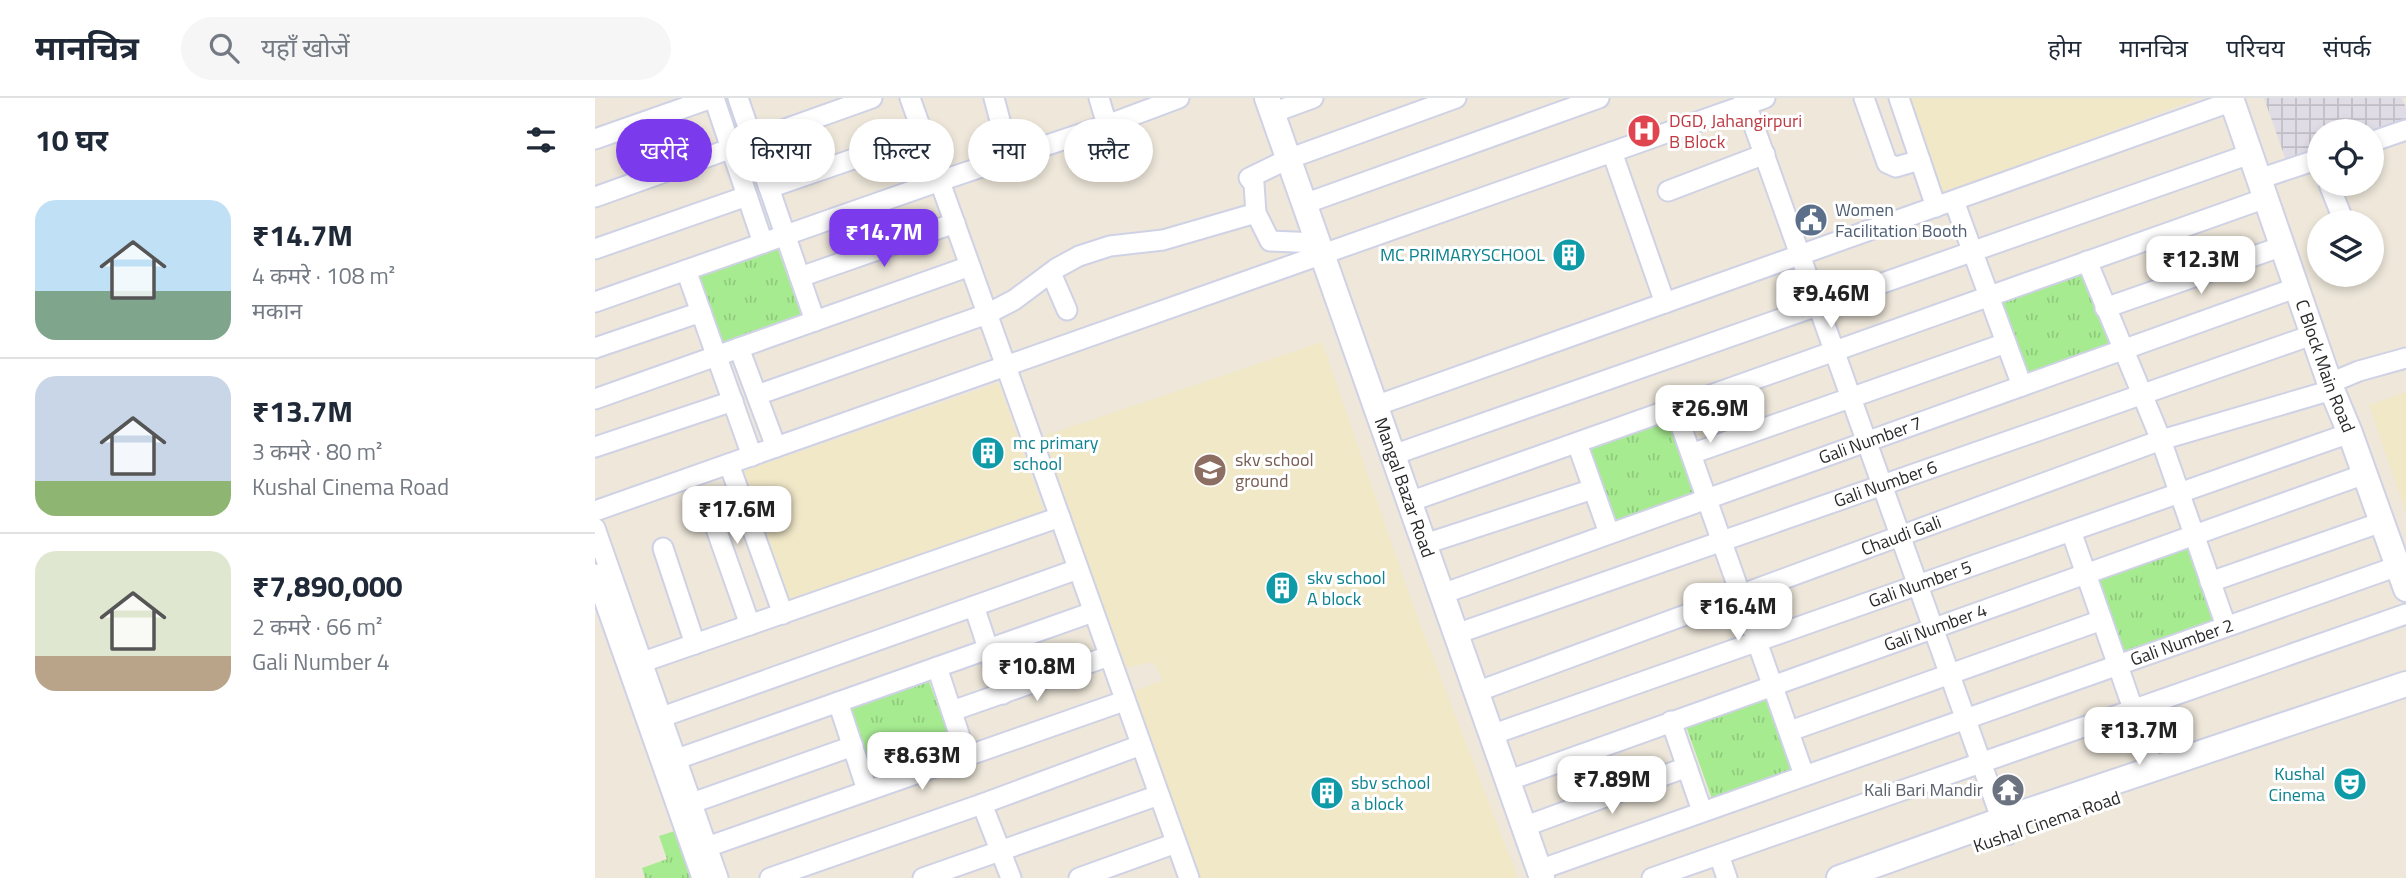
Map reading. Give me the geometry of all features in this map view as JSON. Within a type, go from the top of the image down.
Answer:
[{"type":"street","points":[[595,139],[713,98],[726,134]]},
{"type":"street","points":[[738,98],[745,119]]},
{"type":"street","points":[[814,119],[872,98]]},
{"type":"street","points":[[910,98],[917,119]]},
{"type":"street","points":[[994,98],[1000,119]]},
{"type":"street","points":[[1099,98],[1105,119]]},
{"type":"street","points":[[1123,119],[1179,98]]},
{"type":"street","points":[[1269,105],[1313,98]]},
{"type":"street","points":[[1320,249],[1270,241],[1256,213],[1254,184],[1249,178],[1288,159],[1454,98]]},
{"type":"street","points":[[1304,204],[1599,98]]},
{"type":"street","points":[[1864,98],[1887,163],[1896,167],[1920,160]]},
{"type":"street","points":[[1899,98],[1920,160],[1973,252],[2022,386]]},
{"type":"street","points":[[1375,406],[2232,99]]},
{"type":"street","name":"C Block Main Road","points":[[2232,99],[2331,386],[2406,589]]},
{"type":"street","points":[[595,511],[1006,366],[1320,249],[1612,152],[1751,100],[1765,154],[1818,308],[2004,828]]},
{"type":"street","name":"Mangal Bazar Road","points":[[1269,105],[1540,874]]},
{"type":"street","points":[[2384,138],[2406,131]]},
{"type":"street","points":[[595,197],[726,150]]},
{"type":"street","points":[[1612,152],[1665,303]]},
{"type":"street","points":[[1668,191],[1765,154]]},
{"type":"street","points":[[1394,455],[2250,154]]},
{"type":"street","points":[[769,188],[849,160]]},
{"type":"street","points":[[1409,502],[2087,261],[2262,188],[2307,165]]},
{"type":"street","points":[[742,182],[763,243]]},
{"type":"street","points":[[767,182],[815,321]]},
{"type":"street","points":[[595,302],[937,182]]},
{"type":"street","points":[[940,182],[1189,878]]},
{"type":"street","points":[[595,249],[747,196]]},
{"type":"street","points":[[757,395],[987,314],[1014,300],[1079,256],[1110,246],[1163,240],[1256,213]]},
{"type":"street","points":[[800,277],[955,223]]},
{"type":"street","points":[[2105,308],[2283,246]]},
{"type":"street","points":[[2087,261],[2161,440],[2226,626]]},
{"type":"street","points":[[595,399],[970,266]]},
{"type":"street","points":[[685,270],[752,456]]},
{"type":"street","points":[[1051,273],[1067,310]]},
{"type":"street","name":"Gali Number 7","points":[[1442,594],[2298,287]]},
{"type":"street","points":[[595,348],[701,312]]},
{"type":"street","name":"Gali Number 6","points":[[1456,634],[2315,334]]},
{"type":"street","points":[[1691,454],[2006,343]]},
{"type":"street","points":[[739,348],[776,447]]},
{"type":"street","name":"Chaudi Gali","points":[[1476,692],[2161,440],[2331,386],[2359,372],[2406,358]]},
{"type":"street","points":[[595,447],[733,401]]},
{"type":"street","points":[[1674,407],[1804,775]]},
{"type":"street","name":"Gali Number 5","points":[[1491,735],[2350,433]]},
{"type":"street","points":[[1577,443],[1609,533]]},
{"type":"street","points":[[729,464],[783,614]]},
{"type":"street","name":"Gali Number 4","points":[[1507,781],[2365,474]]},
{"type":"street","points":[[1425,544],[1593,489]]},
{"type":"street","points":[[643,662],[1060,517]]},
{"type":"street","points":[[713,520],[750,625]]},
{"type":"street","points":[[2210,582],[2382,522]]},
{"type":"street","points":[[595,528],[612,598],[702,878]]},
{"type":"street","points":[[2071,531],[2156,777]]},
{"type":"street","points":[[663,548],[695,644]]},
{"type":"street","name":"Gali Number 2","points":[[1540,874],[1702,811],[2398,566]]},
{"type":"street","points":[[662,717],[1078,569]]},
{"type":"street","points":[[595,574],[612,598],[643,662],[718,878]]},
{"type":"street","points":[[974,606],[1003,694]]},
{"type":"street","points":[[677,759],[1093,611]]},
{"type":"street","points":[[1652,878],[2406,614]]},
{"type":"street","points":[[1790,731],[2102,620]]},
{"type":"street","points":[[952,711],[1109,656]]},
{"type":"street","points":[[937,667],[966,755]]},
{"type":"street","name":"Kushal Cinema Road","points":[[1839,878],[2004,828],[2212,758],[2406,684]]},
{"type":"street","points":[[707,847],[1124,701]]},
{"type":"street","name":"Kushal Cinema Road","points":[[2212,758],[2406,701]]},
{"type":"street","points":[[838,702],[867,790]]},
{"type":"street","points":[[1671,721],[1702,811]]},
{"type":"street","points":[[770,878],[1141,745]]},
{"type":"street","points":[[692,803],[853,746]]},
{"type":"street","points":[[1523,827],[1687,767]]},
{"type":"street","points":[[923,878],[1159,795]]},
{"type":"street","points":[[982,804],[1011,878]]},
{"type":"street","name":"Kushal Cinema Road","points":[[1887,878],[2004,828]]},
{"type":"street","points":[[1079,878],[1176,844]]},
{"type":"street","points":[[1719,855],[1727,878]]},
{"type":"shaded area","points":[[1906,98],[2193,98],[2193,100],[1939,197]]},
{"type":"shaded area","points":[[2264,98],[2402,98],[2406,108],[2406,126],[2384,134],[2384,119],[2307,119],[2307,160],[2288,166]]},
{"type":"shaded area","points":[[1322,342],[1414,608],[1518,878],[1200,878],[1132,692],[1163,680],[1153,662],[1123,668],[1044,436]]},
{"type":"shaded area","points":[[999,383],[1044,512],[788,600],[743,471]]},
{"type":"shaded area","points":[[2406,392],[2406,513],[2369,405]]},
{"type":"green space","points":[[776,244],[802,317],[718,346],[692,273]]},
{"type":"green space","points":[[2087,270],[2113,343],[2020,376],[1994,303]]},
{"type":"green space","points":[[1671,419],[1698,492],[1613,522],[1587,448]]},
{"type":"green space","points":[[2188,542],[2215,624],[2119,660],[2090,576]]},
{"type":"green space","points":[[928,679],[955,752],[871,782],[845,708]]},
{"type":"green space","points":[[1770,696],[1796,769],[1712,799],[1686,726]]},
{"type":"green space","points":[[681,829],[698,878],[645,878],[642,868],[667,859],[659,836]]},
{"type":"place","name":"DGD, Jahangirpuri B Block","points":[[1644,131]]},
{"type":"place","name":"Women Facilitation Booth","points":[[1811,220]]},
{"type":"place","name":"MC PRIMARYSCHOOL","points":[[1569,255]]},
{"type":"place","name":"mc primary school","points":[[988,453]]},
{"type":"place","name":"skv school ground","points":[[1210,470]]},
{"type":"place","name":"skv school A block","points":[[1282,588]]},
{"type":"place","name":"Kushal Cinema","points":[[2350,784]]},
{"type":"place","name":"Kali Bari Mandir","points":[[2008,790]]},
{"type":"place","name":"sbv school a block","points":[[1327,793]]}]
